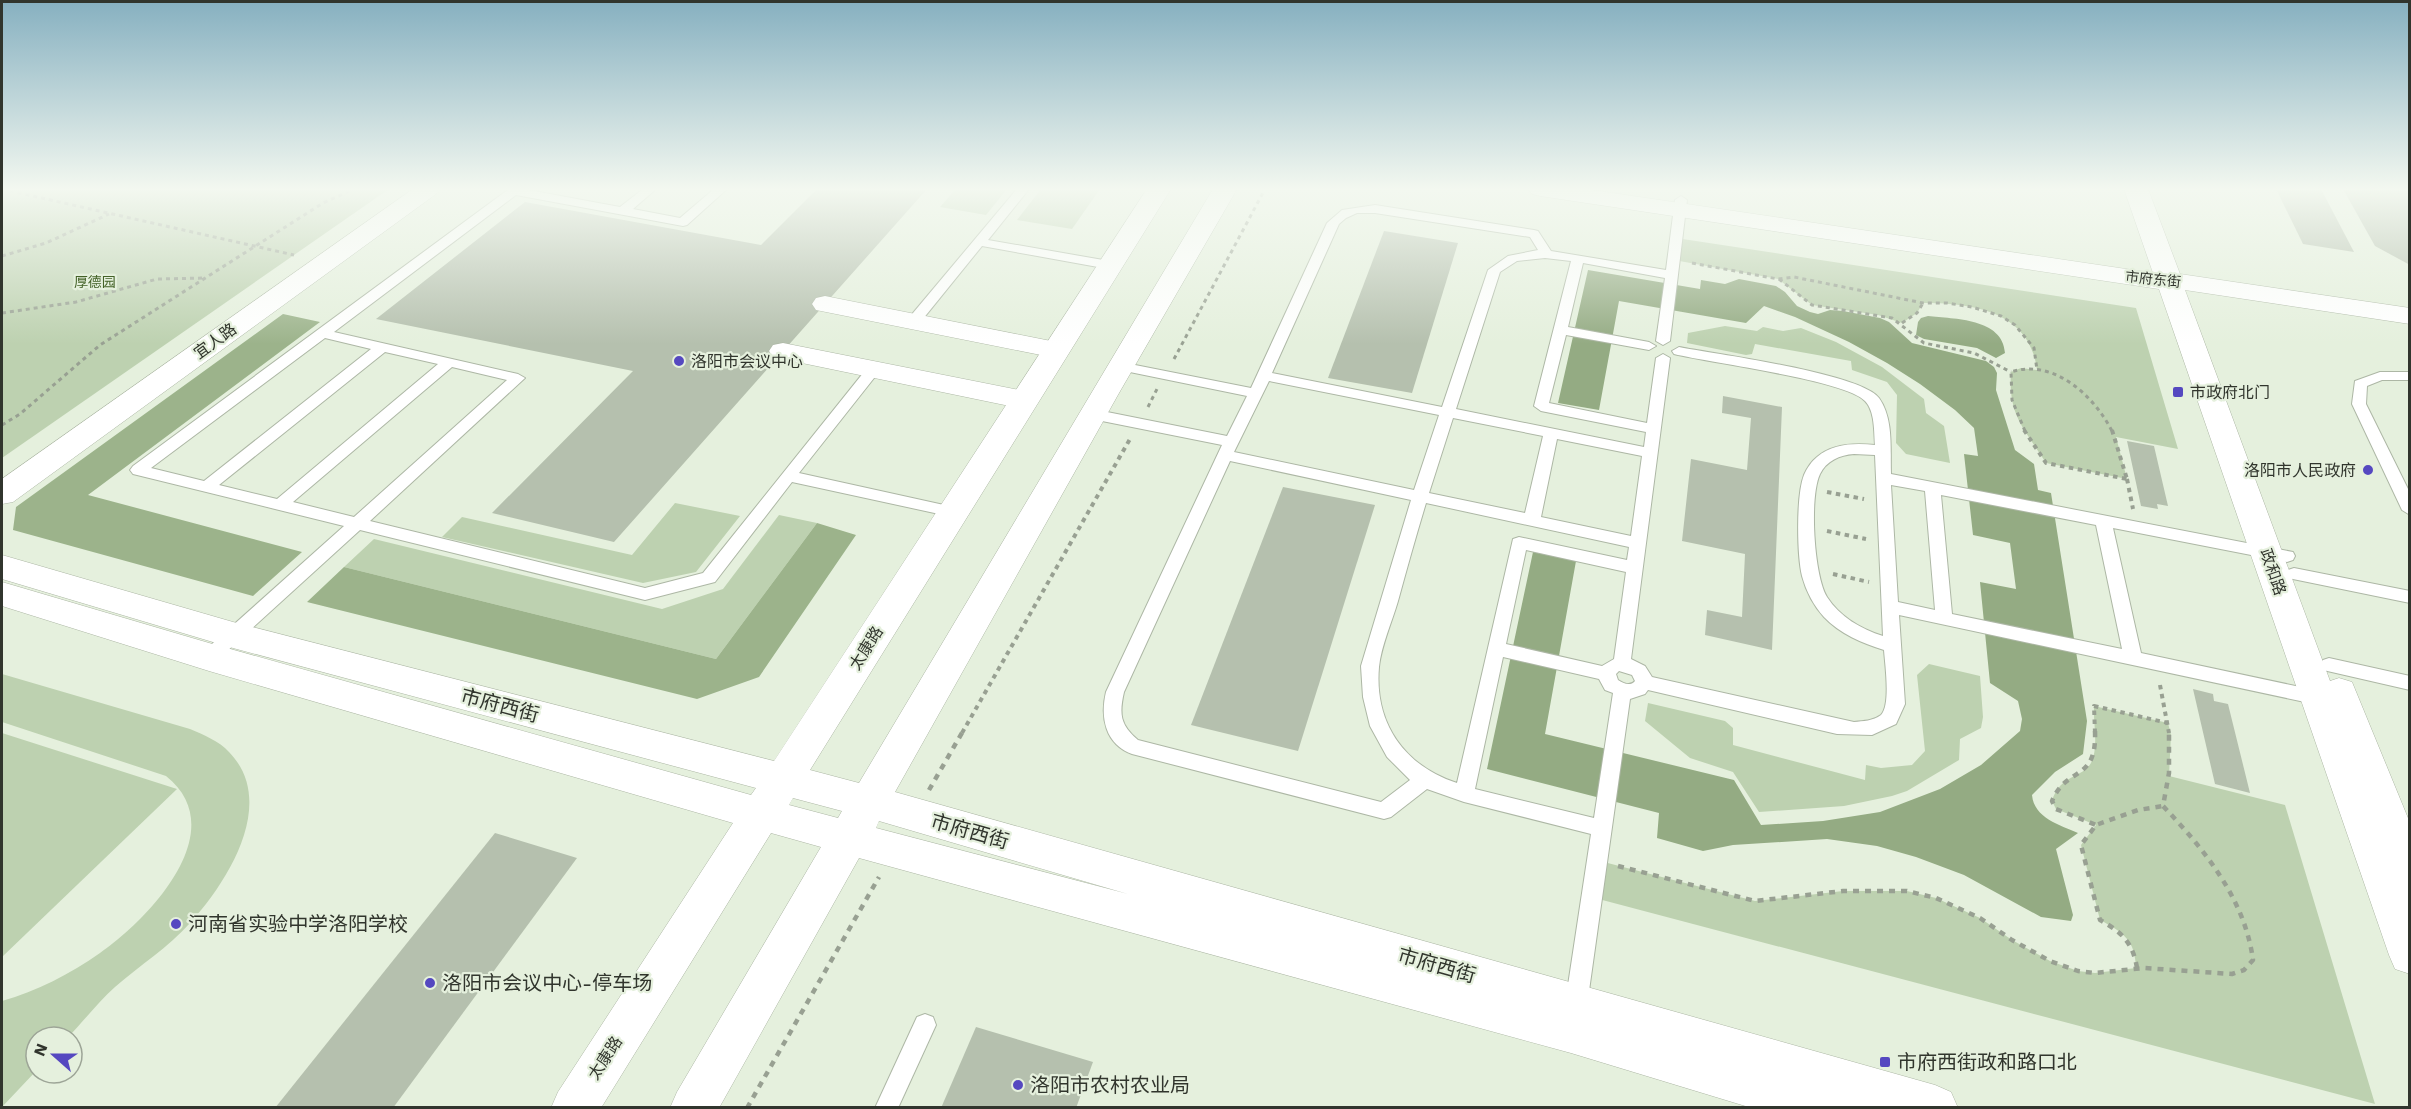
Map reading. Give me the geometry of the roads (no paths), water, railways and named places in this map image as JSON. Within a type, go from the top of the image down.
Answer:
[{"type":"street","name":"宜人路","points":[[2,478],[340,241]]},
{"type":"street","name":"宜人路","points":[[2,494],[356,241]]},
{"type":"street","name":"太康路","points":[[574,1107],[1125,241]]},
{"type":"street","points":[[693,1107],[1194,241]]},
{"type":"street","name":"市府东街","points":[[1923,241],[2176,278],[2409,316]]},
{"type":"street","name":"政和路","points":[[2159,241],[2176,278]]},
{"type":"street","name":"政和路","points":[[2164,241],[2176,278],[2283,560],[2331,700],[2409,955]]},
{"type":"street","name":"市府东街","points":[[2176,278],[2409,308]]},
{"type":"street","points":[[825,304],[1056,350]]},
{"type":"street","points":[[783,351],[1024,400]]},
{"type":"street","name":"政和路","points":[[2283,560],[2329,665],[2331,700],[2409,875]]},
{"type":"street","name":"市府西街","points":[[2,567],[221,646],[761,814],[1571,1032],[1832,1107]]},
{"type":"street","name":"市府西街","points":[[2,594],[871,802],[1935,1107]]},
{"type":"lane","points":[[447,241],[138,470],[645,594],[709,578],[873,369]]},
{"type":"lane","points":[[1325,241],[1264,376],[1114,692],[1110,712],[1117,735],[1132,746],[1384,811],[1426,779]]},
{"type":"lane","points":[[1539,241],[1548,254]]},
{"type":"lane","points":[[1676,241],[1666,310],[1656,344],[1651,352],[1663,358],[1676,356],[1678,351]]},
{"type":"lane","points":[[913,321],[979,242],[1109,265]]},
{"type":"lane","points":[[1601,828],[1464,794],[1416,774],[1383,736],[1373,714],[1369,692],[1370,666],[1420,496],[1494,270],[1504,261],[1520,255],[1548,254],[1578,258],[1671,278]]},
{"type":"lane","points":[[1578,258],[1566,331],[1541,406],[1654,429]]},
{"type":"lane","points":[[1566,331],[1615,340],[1675,346],[1678,351],[1829,380],[1852,387],[1872,398],[1879,414],[1896,704],[1889,719],[1872,728],[1837,727],[1644,682]]},
{"type":"lane","points":[[221,646],[518,378],[322,333]]},
{"type":"lane","points":[[207,487],[382,347]]},
{"type":"lane","points":[[1622,663],[1663,358]]},
{"type":"lane","points":[[280,505],[449,362]]},
{"type":"lane","points":[[1120,366],[1255,393]]},
{"type":"lane","points":[[1264,376],[1650,453]]},
{"type":"lane","points":[[2409,376],[2380,376],[2360,384],[2360,404],[2403,483],[2409,510]]},
{"type":"lane","points":[[1092,414],[1139,423],[1228,448],[1420,496],[1638,543]]},
{"type":"lane","points":[[1532,520],[1551,433]]},
{"type":"lane","points":[[1881,451],[1856,449],[1829,456],[1819,463],[1812,475],[1809,489],[1808,569],[1812,585],[1822,603],[1834,617],[1867,639],[1893,646]]},
{"type":"lane","points":[[788,476],[953,512]]},
{"type":"lane","points":[[1883,478],[2103,520],[2283,560],[2409,597]]},
{"type":"lane","points":[[1933,488],[1944,619]]},
{"type":"lane","points":[[2103,520],[2133,659]]},
{"type":"lane","points":[[1464,794],[1502,651],[1520,543],[1635,568]]},
{"type":"lane","points":[[1890,607],[2331,700]]},
{"type":"lane","points":[[1502,651],[1606,674]]},
{"type":"lane","points":[[1622,663],[1637,669],[1644,677],[1644,682],[1639,689],[1622,691],[1611,685],[1606,674],[1609,667],[1622,663]]},
{"type":"lane","points":[[2329,665],[2409,682]]},
{"type":"lane","points":[[1576,1005],[1622,691]]},
{"type":"lane","points":[[886,1107],[926,1025]]},
{"type":"place","name":"洛阳市会议中心","points":[[679,361]]},
{"type":"place","name":"市政府北门","points":[[2178,392]]},
{"type":"place","name":"洛阳市人民政府","points":[[2368,470]]},
{"type":"place","name":"河南省实验中学洛阳学校","points":[[176,924]]},
{"type":"place","name":"洛阳市会议中心-停车场","points":[[430,983]]},
{"type":"place","name":"市府西街政和路口北","points":[[1885,1062]]},
{"type":"place","name":"洛阳市农村农业局","points":[[1018,1085]]},
{"type":"park label","name":"厚德园","points":[[95,282]]}]
